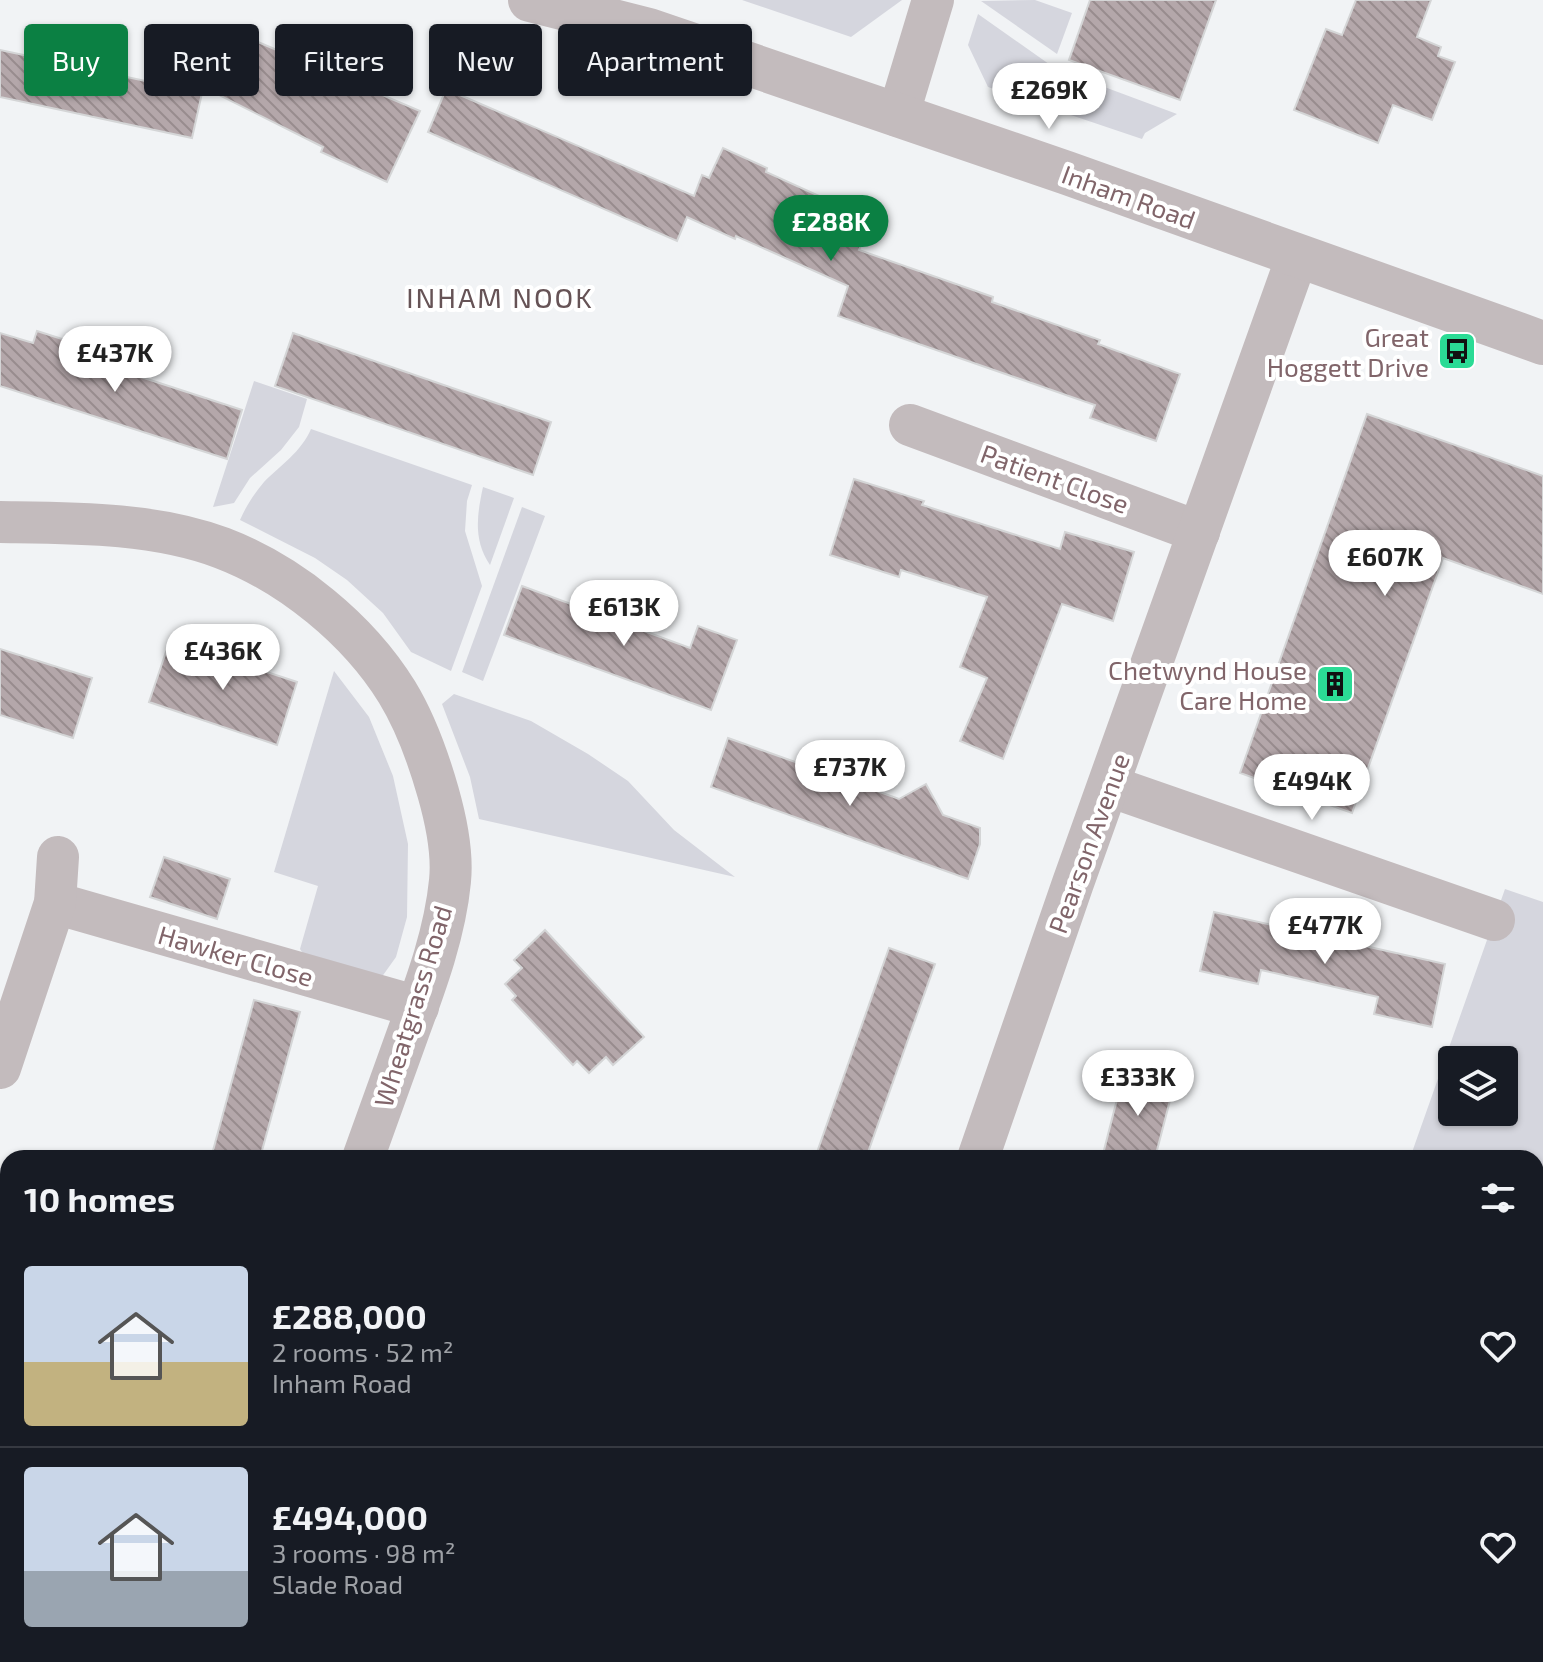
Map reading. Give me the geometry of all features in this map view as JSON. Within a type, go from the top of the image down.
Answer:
[{"type":"street","name":"Inham Road","points":[[530,0],[649,30],[1067,173],[1543,343]]},
{"type":"street","points":[[898,116],[933,0]]},
{"type":"street","name":"Pearson Avenue","points":[[981,1150],[1297,257]]},
{"type":"street","name":"Patient Close","points":[[910,425],[1199,532]]},
{"type":"street","name":"Wheatgrass Road","points":[[0,522],[154,531],[222,548],[271,573],[317,603],[362,647],[396,691],[426,750],[447,823],[450,879],[441,932],[418,1007],[366,1150]]},
{"type":"street","points":[[1109,786],[1494,920]]},
{"type":"street","points":[[0,1068],[55,903],[58,857]]},
{"type":"street","name":"Hawker Close","points":[[55,903],[418,1007]]},
{"type":"shaded area","points":[[742,0],[902,0],[851,37]]},
{"type":"shaded area","points":[[1035,0],[1072,13],[1057,54],[981,1]]},
{"type":"shaded area","points":[[978,14],[1056,69],[1177,114],[1145,133],[1142,139],[988,87],[968,45]]},
{"type":"shaded area","points":[[254,381],[307,399],[299,427],[281,450],[250,478],[234,503],[213,507]]},
{"type":"shaded area","points":[[311,429],[472,485],[467,501],[465,531],[482,586],[451,671],[411,652],[383,613],[347,580],[315,558],[240,520],[260,487],[296,451]]},
{"type":"shaded area","points":[[483,487],[514,498],[490,565],[479,537],[478,517]]},
{"type":"shaded area","points":[[522,507],[545,516],[483,681],[462,672]]},
{"type":"shaded area","points":[[334,671],[369,717],[393,776],[408,844],[407,917],[396,957],[381,978],[308,961],[300,949],[318,886],[274,872]]},
{"type":"shaded area","points":[[454,694],[531,721],[588,754],[628,781],[674,830],[735,877],[479,819],[470,777],[442,704]]},
{"type":"shaded area","points":[[1505,889],[1543,902],[1543,1150],[1413,1150],[1438,1079],[1438,1126],[1518,1126],[1518,1046],[1450,1046]]},
{"type":"building","points":[[1090,0],[1216,0],[1180,100],[1069,60]]},
{"type":"building","points":[[1356,0],[1431,0],[1417,37],[1441,47],[1438,56],[1455,62],[1432,120],[1393,105],[1378,143],[1294,110],[1326,29],[1342,35]]},
{"type":"building","points":[[259,42],[275,49],[275,96],[385,96],[420,111],[387,182],[321,152],[323,147],[221,96],[259,96]]},
{"type":"building","points":[[0,50],[24,55],[24,96],[128,96],[128,77],[144,81],[144,96],[201,96],[192,138],[0,97]]},
{"type":"building","points":[[443,96],[462,96],[694,196],[702,175],[709,178],[723,148],[767,168],[766,172],[872,220],[859,250],[993,297],[992,302],[1100,340],[1098,344],[1180,374],[1156,441],[1090,418],[1095,405],[838,316],[848,286],[736,236],[735,239],[687,217],[677,241],[428,132]]},
{"type":"building","points":[[37,331],[90,348],[86,359],[242,410],[227,459],[0,386],[0,333],[33,343]]},
{"type":"building","points":[[293,333],[551,422],[533,475],[275,386]]},
{"type":"building","name":"Chetwynd House Care Home","points":[[1367,414],[1543,476],[1543,594],[1443,558],[1352,813],[1240,773]]},
{"type":"building","points":[[854,479],[924,501],[922,505],[1060,549],[1065,532],[1134,552],[1113,621],[1062,604],[1003,759],[960,741],[987,678],[960,667],[987,597],[901,570],[899,577],[830,555]]},
{"type":"building","points":[[522,586],[690,648],[698,626],[737,640],[711,710],[504,635]]},
{"type":"building","points":[[170,640],[297,682],[277,745],[149,702]]},
{"type":"building","points":[[0,649],[92,678],[73,738],[0,715]]},
{"type":"building","points":[[728,738],[899,799],[926,784],[943,815],[980,828],[980,844],[968,879],[711,787]]},
{"type":"building","points":[[164,857],[230,879],[217,919],[150,897]]},
{"type":"building","points":[[1214,912],[1445,964],[1432,1027],[1374,1014],[1378,997],[1261,970],[1258,984],[1200,971]]},
{"type":"building","points":[[545,930],[644,1037],[613,1065],[606,1057],[589,1073],[577,1061],[573,1065],[512,1000],[516,996],[505,984],[522,968],[514,960]]},
{"type":"building","points":[[889,948],[935,964],[869,1150],[818,1150]]},
{"type":"building","points":[[254,1000],[300,1012],[262,1150],[213,1150]]},
{"type":"building","points":[[1124,1072],[1174,1085],[1157,1150],[1104,1150]]},
{"type":"place","name":"Great Hoggett Drive","points":[[1457,351]]},
{"type":"place","name":"Chetwynd House Care Home","points":[[1335,684]]},
{"type":"district","name":"INHAM NOOK","points":[[500,297]]}]
